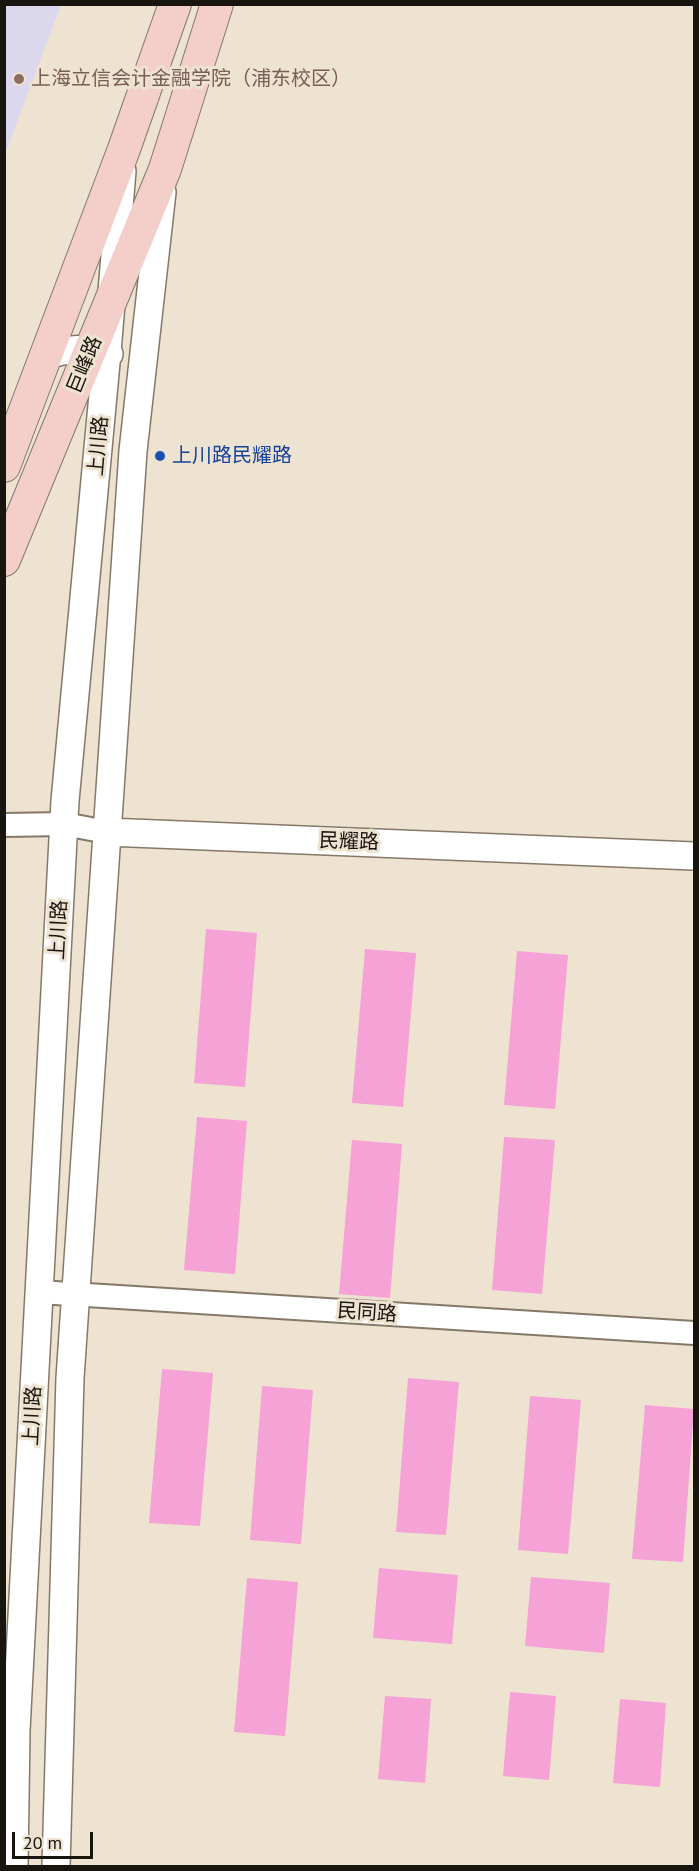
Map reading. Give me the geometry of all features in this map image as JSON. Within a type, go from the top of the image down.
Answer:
[{"type":"main road","points":[[124,149],[175,4]]},
{"type":"main road","name":"上川路","points":[[165,169],[217,4]]},
{"type":"main road","name":"巨峰路","points":[[4,466],[124,149]]},
{"type":"main road","name":"巨峰路","points":[[4,560],[99,351],[112,301],[165,169]]},
{"type":"street","points":[[112,301],[124,149]]},
{"type":"street","name":"上川路","points":[[56,1866],[69,1378],[137,407],[165,169]]},
{"type":"street","points":[[46,356],[60,350],[99,351],[117,360],[126,371],[137,407]]},
{"type":"street","name":"上川路","points":[[14,1866],[16,1730],[64,824],[99,351]]},
{"type":"street","name":"民耀路","points":[[4,825],[64,824],[107,832],[694,856]]},
{"type":"street","name":"民同路","points":[[39,1292],[694,1333]]},
{"type":"shaded area","name":"上海立信会计金融学院（浦东校区）","points":[[4,5],[61,5],[5,154]]},
{"type":"building","points":[[206,929],[257,933],[245,1087],[194,1083]]},
{"type":"building","points":[[365,949],[416,953],[403,1107],[352,1103]]},
{"type":"building","points":[[517,951],[568,955],[555,1109],[504,1105]]},
{"type":"building","points":[[197,1117],[247,1121],[235,1274],[184,1270]]},
{"type":"building","points":[[504,1137],[555,1140],[542,1294],[492,1290]]},
{"type":"building","points":[[352,1140],[402,1144],[390,1298],[339,1294]]},
{"type":"building","points":[[162,1369],[213,1373],[200,1526],[149,1523]]},
{"type":"building","points":[[408,1378],[459,1382],[446,1535],[396,1532]]},
{"type":"building","points":[[262,1386],[313,1390],[301,1544],[250,1540]]},
{"type":"building","points":[[530,1396],[581,1400],[568,1554],[518,1550]]},
{"type":"building","points":[[645,1405],[694,1409],[683,1562],[632,1559]]},
{"type":"building","points":[[379,1568],[458,1575],[452,1644],[373,1638]]},
{"type":"building","points":[[531,1577],[610,1583],[604,1653],[525,1646]]},
{"type":"building","points":[[247,1578],[298,1582],[285,1736],[234,1732]]},
{"type":"building","points":[[510,1692],[556,1696],[549,1780],[503,1776]]},
{"type":"building","points":[[385,1696],[431,1699],[425,1783],[378,1779]]},
{"type":"building","points":[[620,1699],[666,1703],[660,1787],[613,1783]]},
{"type":"place","name":"上海立信会计金融学院（浦东校区）","points":[[19,79]]},
{"type":"place","name":"上川路民耀路","points":[[160,456]]}]
